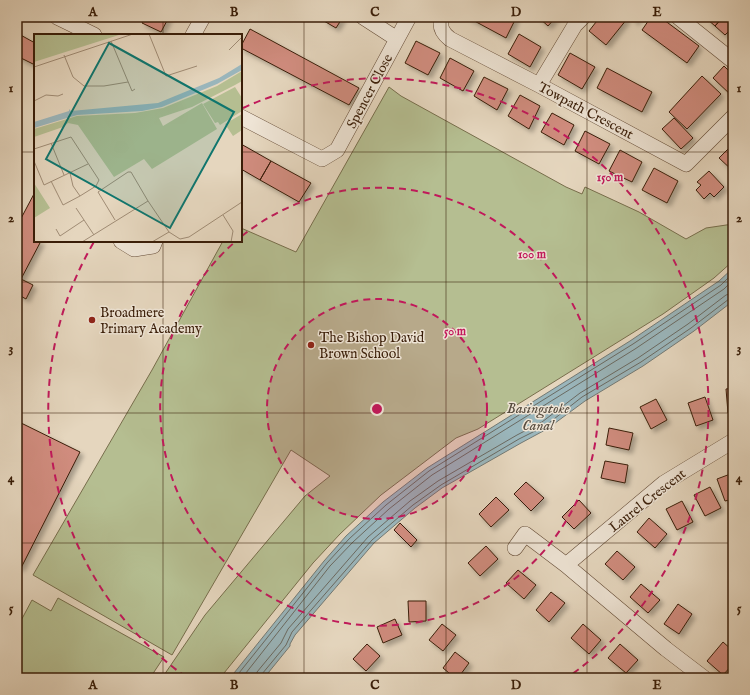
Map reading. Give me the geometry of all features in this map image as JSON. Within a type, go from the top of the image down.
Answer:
[{"type":"street","points":[[57,17],[92,34]]},
{"type":"street","points":[[194,34],[203,17]]},
{"type":"street","points":[[363,17],[397,39]]},
{"type":"street","name":"Spencer Close","points":[[242,117],[322,159],[337,150],[409,17]]},
{"type":"street","name":"Towpath Crescent","points":[[442,17],[440,23],[443,34],[450,39],[686,164],[733,117]]},
{"type":"street","points":[[539,85],[575,25],[583,17]]},
{"type":"street","points":[[678,17],[733,61]]},
{"type":"street","points":[[123,242],[134,249],[153,246],[155,242]]},
{"type":"street","name":"Laurel Crescent","points":[[566,565],[664,483],[733,441]]},
{"type":"street","points":[[515,548],[525,534],[566,565],[666,649],[704,678]]},
{"type":"green space","name":"The Bishop David Brown School","points":[[389,87],[401,96],[566,187],[582,194],[585,187],[639,212],[686,239],[706,228],[733,224],[733,261],[714,278],[663,314],[478,429],[456,438],[381,495],[340,534],[313,563],[220,678],[162,678],[205,615],[305,496],[330,476],[291,450],[172,655],[33,575],[152,370],[222,242],[242,242],[242,228],[296,252]]},
{"type":"green space","points":[[58,598],[164,657],[150,678],[17,678],[17,628],[32,600],[51,611]]},
{"type":"water","name":"Basingstoke Canal","points":[[733,268],[733,301],[694,331],[643,366],[585,401],[547,429],[442,488],[415,508],[374,543],[295,635],[290,646],[264,678],[230,678],[324,561],[346,536],[383,502],[427,468],[630,341],[719,281]]},
{"type":"building","points":[[145,17],[169,17],[161,32],[142,23]]},
{"type":"building","points":[[326,17],[343,17],[336,28],[324,21]]},
{"type":"building","points":[[467,17],[514,17],[516,18],[506,38]]},
{"type":"building","points":[[538,17],[556,17],[548,26]]},
{"type":"building","points":[[600,17],[624,17],[627,19],[606,45],[589,31]]},
{"type":"building","points":[[631,17],[639,17],[635,22]]},
{"type":"building","points":[[651,17],[660,17],[699,46],[687,63],[642,30]]},
{"type":"building","points":[[709,17],[723,17],[715,26],[707,19]]},
{"type":"building","points":[[723,17],[733,17],[733,27],[725,35],[715,26]]},
{"type":"building","points":[[250,29],[359,88],[349,105],[242,49],[242,44]]},
{"type":"building","points":[[17,33],[34,42],[34,64],[17,56]]},
{"type":"building","points":[[519,34],[541,47],[530,67],[508,54]]},
{"type":"building","points":[[416,41],[440,53],[428,75],[405,63]]},
{"type":"building","points":[[570,53],[595,67],[582,89],[558,75]]},
{"type":"building","points":[[450,58],[474,71],[463,91],[440,78]]},
{"type":"building","points":[[724,66],[733,75],[732,96],[713,78]]},
{"type":"building","points":[[607,68],[652,92],[642,112],[597,88]]},
{"type":"building","points":[[702,76],[721,94],[687,129],[669,112]]},
{"type":"building","points":[[484,77],[508,89],[497,110],[474,96]]},
{"type":"building","points":[[520,95],[540,106],[529,129],[508,116]]},
{"type":"building","points":[[552,113],[574,125],[564,145],[541,132]]},
{"type":"building","points":[[674,118],[693,138],[681,149],[662,129]]},
{"type":"building","points":[[585,131],[610,144],[599,164],[575,151]]},
{"type":"building","points":[[733,144],[733,171],[719,158]]},
{"type":"building","points":[[242,145],[271,161],[260,180],[242,170]]},
{"type":"building","points":[[620,150],[642,162],[632,182],[609,171]]},
{"type":"building","points":[[271,161],[311,183],[299,202],[260,180]]},
{"type":"building","points":[[654,168],[678,181],[667,203],[642,190]]},
{"type":"building","points":[[709,171],[724,187],[714,197],[710,193],[704,199],[696,190],[701,185],[697,182]]},
{"type":"building","points":[[34,194],[34,242],[40,242],[21,279],[33,285],[26,299],[17,294],[17,226]]},
{"type":"building","points":[[733,388],[733,412],[728,413],[726,389]]},
{"type":"building","points":[[705,397],[713,420],[696,426],[688,403]]},
{"type":"building","points":[[656,399],[667,420],[651,429],[640,407]]},
{"type":"building","points":[[17,421],[80,452],[21,568],[17,566]]},
{"type":"building","points":[[609,428],[633,433],[629,450],[606,445]]},
{"type":"building","points":[[605,461],[628,465],[625,483],[601,478]]},
{"type":"building","points":[[733,473],[733,499],[725,501],[717,479]]},
{"type":"building","points":[[526,482],[544,498],[531,511],[514,494]]},
{"type":"building","points":[[710,487],[721,508],[705,516],[694,495]]},
{"type":"building","points":[[496,497],[509,510],[491,527],[479,514]]},
{"type":"building","points":[[579,500],[591,513],[574,529],[562,517]]},
{"type":"building","points":[[682,501],[693,522],[677,530],[666,509]]},
{"type":"building","points":[[649,518],[667,534],[655,548],[637,532]]},
{"type":"building","points":[[400,523],[417,540],[411,547],[394,530]]},
{"type":"building","points":[[486,546],[498,559],[480,576],[468,563]]},
{"type":"building","points":[[617,551],[635,567],[623,580],[605,564]]},
{"type":"building","points":[[518,570],[536,585],[524,599],[506,583]]},
{"type":"building","points":[[641,584],[660,600],[648,613],[630,597]]},
{"type":"building","points":[[551,592],[565,603],[549,622],[536,610]]},
{"type":"building","points":[[408,601],[426,601],[426,621],[409,622]]},
{"type":"building","points":[[678,604],[692,614],[679,634],[664,624]]},
{"type":"building","points":[[395,619],[402,635],[383,643],[377,627]]},
{"type":"building","points":[[442,624],[456,635],[443,651],[429,640]]},
{"type":"building","points":[[583,624],[601,640],[589,654],[571,638]]},
{"type":"building","points":[[723,642],[733,651],[733,664],[723,675],[707,661]]},
{"type":"building","points":[[367,644],[380,656],[366,671],[353,659]]},
{"type":"building","points":[[620,644],[638,660],[626,673],[608,658]]},
{"type":"building","points":[[455,652],[469,663],[458,678],[455,678],[443,668]]},
{"type":"building","points":[[652,674],[660,678],[650,678]]},
{"type":"place","name":"Broadmere Primary Academy","points":[[92,320]]},
{"type":"place","name":"The Bishop David Brown School","points":[[311,345]]}]
